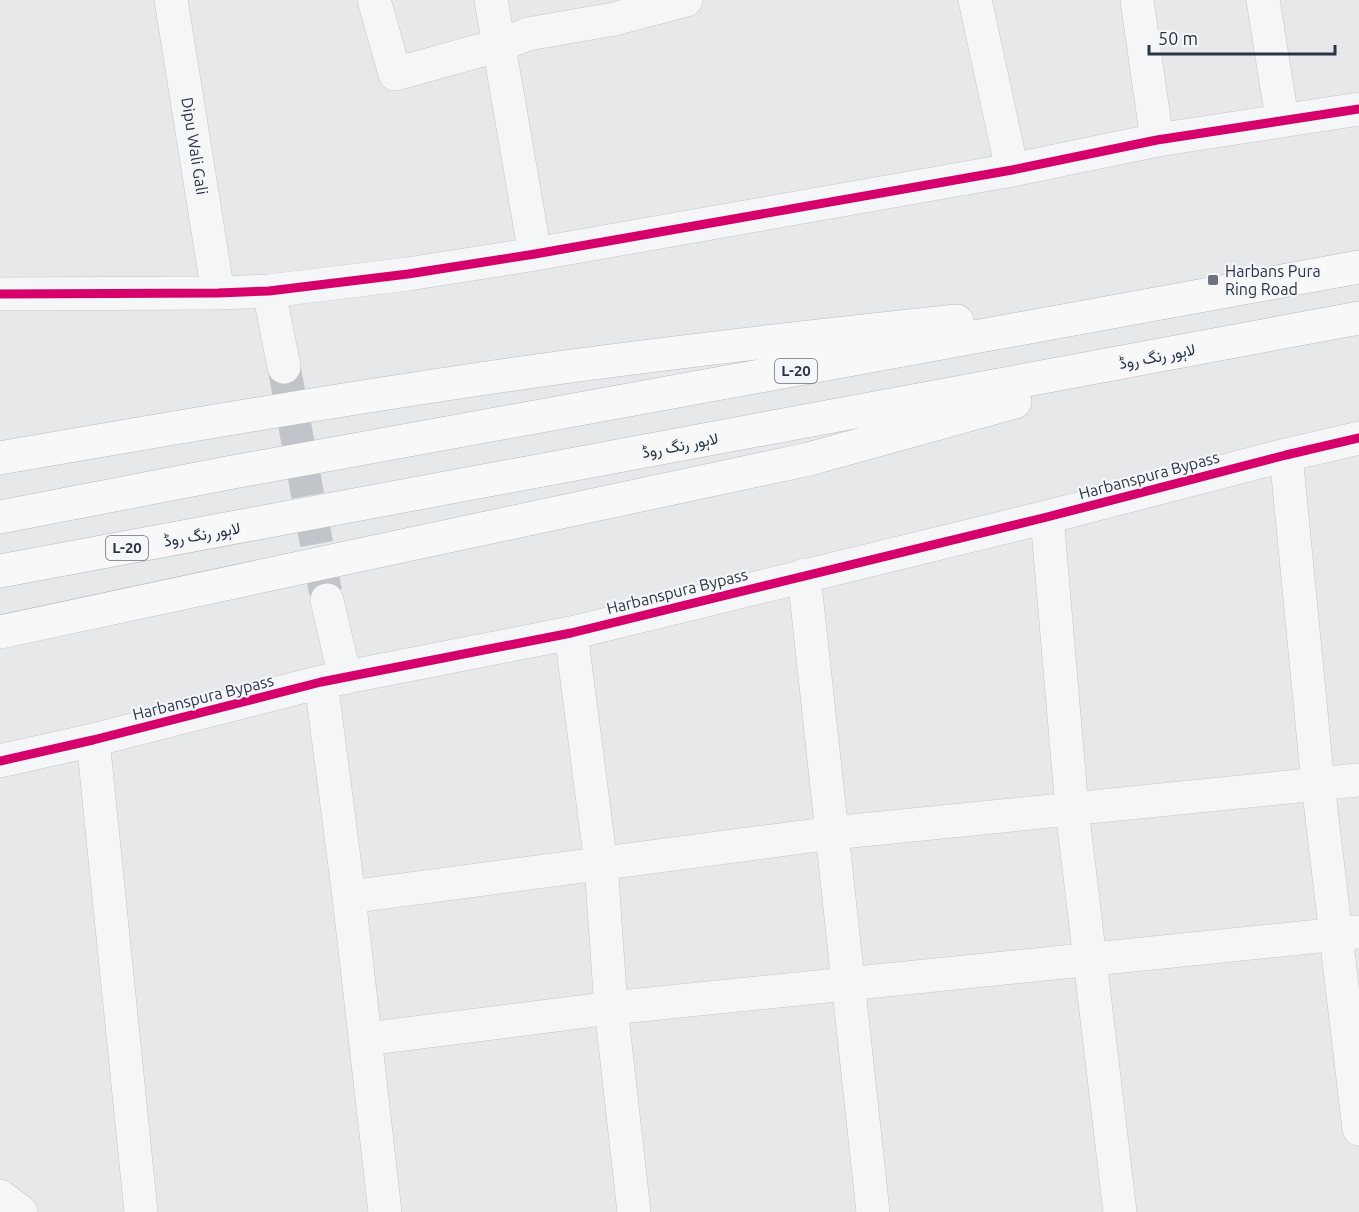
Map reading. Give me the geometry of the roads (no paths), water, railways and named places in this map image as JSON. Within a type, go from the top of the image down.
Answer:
[{"type":"highway","name":"L-20","points":[[0,517],[233,472],[1359,267]]},
{"type":"highway","points":[[0,458],[241,416],[556,369],[826,335],[1219,294]]},
{"type":"highway","name":"لاہور رنگ روڈ","points":[[0,571],[1359,318]]},
{"type":"highway","points":[[0,632],[809,459],[1225,343]]},
{"type":"street","name":"Dipu Wali Gali","points":[[171,0],[218,293]]},
{"type":"street","points":[[374,0],[395,74],[500,45],[528,34],[614,19],[686,0]]},
{"type":"street","points":[[491,0],[535,254]]},
{"type":"street","points":[[975,0],[1012,170]]},
{"type":"street","points":[[1137,0],[1157,140]]},
{"type":"street","points":[[1263,0],[1282,119]]},
{"type":"street","points":[[0,294],[269,291],[408,274],[535,254],[1012,170],[1157,140],[1359,109]]},
{"type":"street","points":[[269,291],[284,367]]},
{"type":"street","name":"Harbanspura Bypass","points":[[0,761],[333,680],[571,633],[1359,438]]},
{"type":"street","points":[[1286,455],[1318,784],[1347,933],[1359,1129]]},
{"type":"street","points":[[1047,517],[1072,809],[1120,1212]]},
{"type":"street","points":[[804,575],[873,1212]]},
{"type":"street","points":[[327,600],[350,897],[385,1212]]},
{"type":"street","points":[[571,633],[601,864],[611,1008],[634,1212]]},
{"type":"street","points":[[93,740],[141,1212]]},
{"type":"street","points":[[350,897],[832,833],[1359,780]]},
{"type":"street","points":[[366,1039],[611,1008],[1347,933]]},
{"type":"street","points":[[0,1196],[21,1212]]},
{"type":"tunnel","points":[[284,367],[327,600]]},
{"type":"place","name":"Harbans Pura Ring Road","points":[[1213,280]]}]
